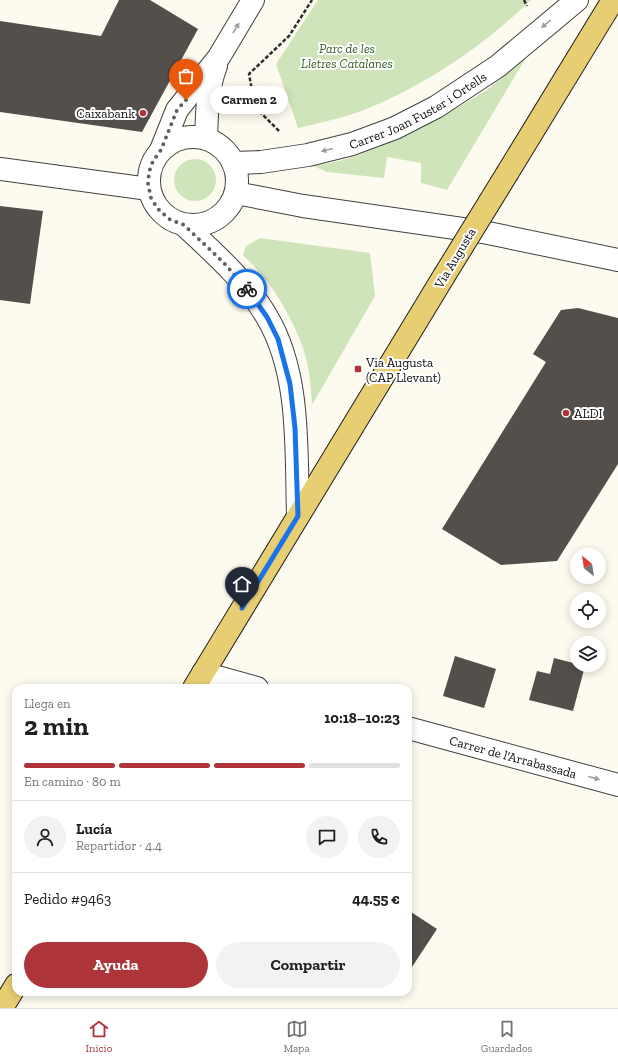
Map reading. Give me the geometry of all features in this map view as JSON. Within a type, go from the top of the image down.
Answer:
[{"type":"main road","name":"Via Augusta","points":[[198,681],[613,0]]},
{"type":"main road","points":[[2,1008],[12,992]]},
{"type":"street","points":[[253,0],[219,57],[177,110],[161,150],[153,161],[149,172],[149,189],[151,198],[158,209],[169,219],[184,225],[223,262],[248,290],[267,317],[278,339],[290,384],[294,422],[298,516]]},
{"type":"street","name":"Carrer Joan Fuster i Ortells","points":[[233,163],[261,162],[308,155],[352,144],[395,128],[436,107],[498,66],[577,0]]},
{"type":"street","points":[[206,138],[207,101],[212,75],[219,57]]},
{"type":"street","points":[[161,150],[172,141],[190,136],[206,138],[218,144],[230,156],[236,169],[236,193],[231,204],[222,215],[203,225],[184,225]]},
{"type":"street","points":[[0,170],[149,189]]},
{"type":"street","points":[[236,193],[303,206],[483,232],[618,260]]},
{"type":"street","points":[[198,681],[223,684]]},
{"type":"street","name":"Carrer de l'Arrabassada","points":[[412,729],[618,785]]},
{"type":"path","points":[[280,132],[255,107],[249,74],[289,36],[312,0]]},
{"type":"path","points":[[524,0],[528,8],[532,4]]},
{"type":"green space","name":"Parc de les Lletres Catalanes","points":[[318,0],[531,0],[512,18],[471,50],[450,65],[406,91],[359,112],[298,128],[276,64]]},
{"type":"green space","points":[[527,56],[447,190],[421,183],[421,163],[387,157],[384,178],[327,172],[313,166],[340,161],[358,155],[411,132],[487,90]]},
{"type":"green space","points":[[195,159],[210,165],[216,180],[210,195],[195,201],[180,195],[174,180],[180,165]]},
{"type":"green space","points":[[260,238],[370,253],[375,296],[312,405],[307,362],[295,328],[283,305],[269,284],[260,272],[243,255],[246,246]]},
{"type":"building","points":[[119,0],[150,0],[198,29],[142,132],[0,112],[0,21],[101,36]]},
{"type":"building","points":[[0,206],[43,211],[30,304],[0,300]]},
{"type":"building","name":"ALDI","points":[[578,308],[618,318],[618,464],[557,561],[501,565],[442,529],[546,362],[533,354],[561,310]]},
{"type":"building","points":[[455,656],[496,669],[484,708],[443,696]]},
{"type":"building","points":[[554,658],[570,662],[570,672],[583,672],[573,711],[529,700],[537,671],[550,674]]},
{"type":"building","points":[[412,913],[437,929],[412,967]]},
{"type":"way so far","points":[[186,100],[177,110],[161,150],[153,161],[149,172],[148,184],[151,198],[158,209],[169,219],[184,225],[223,262],[247,289]]},
{"type":"place","name":"Carmen 2","points":[[186,100]]},
{"type":"place","name":"Caixabank","points":[[143,113]]},
{"type":"place","name":"Via Augusta (CAP Llevant)","points":[[358,369]]},
{"type":"place","name":"ALDI","points":[[566,413]]},
{"type":"route","points":[[242,608],[298,516],[295,428],[290,384],[278,339],[267,317],[247,289]]}]
